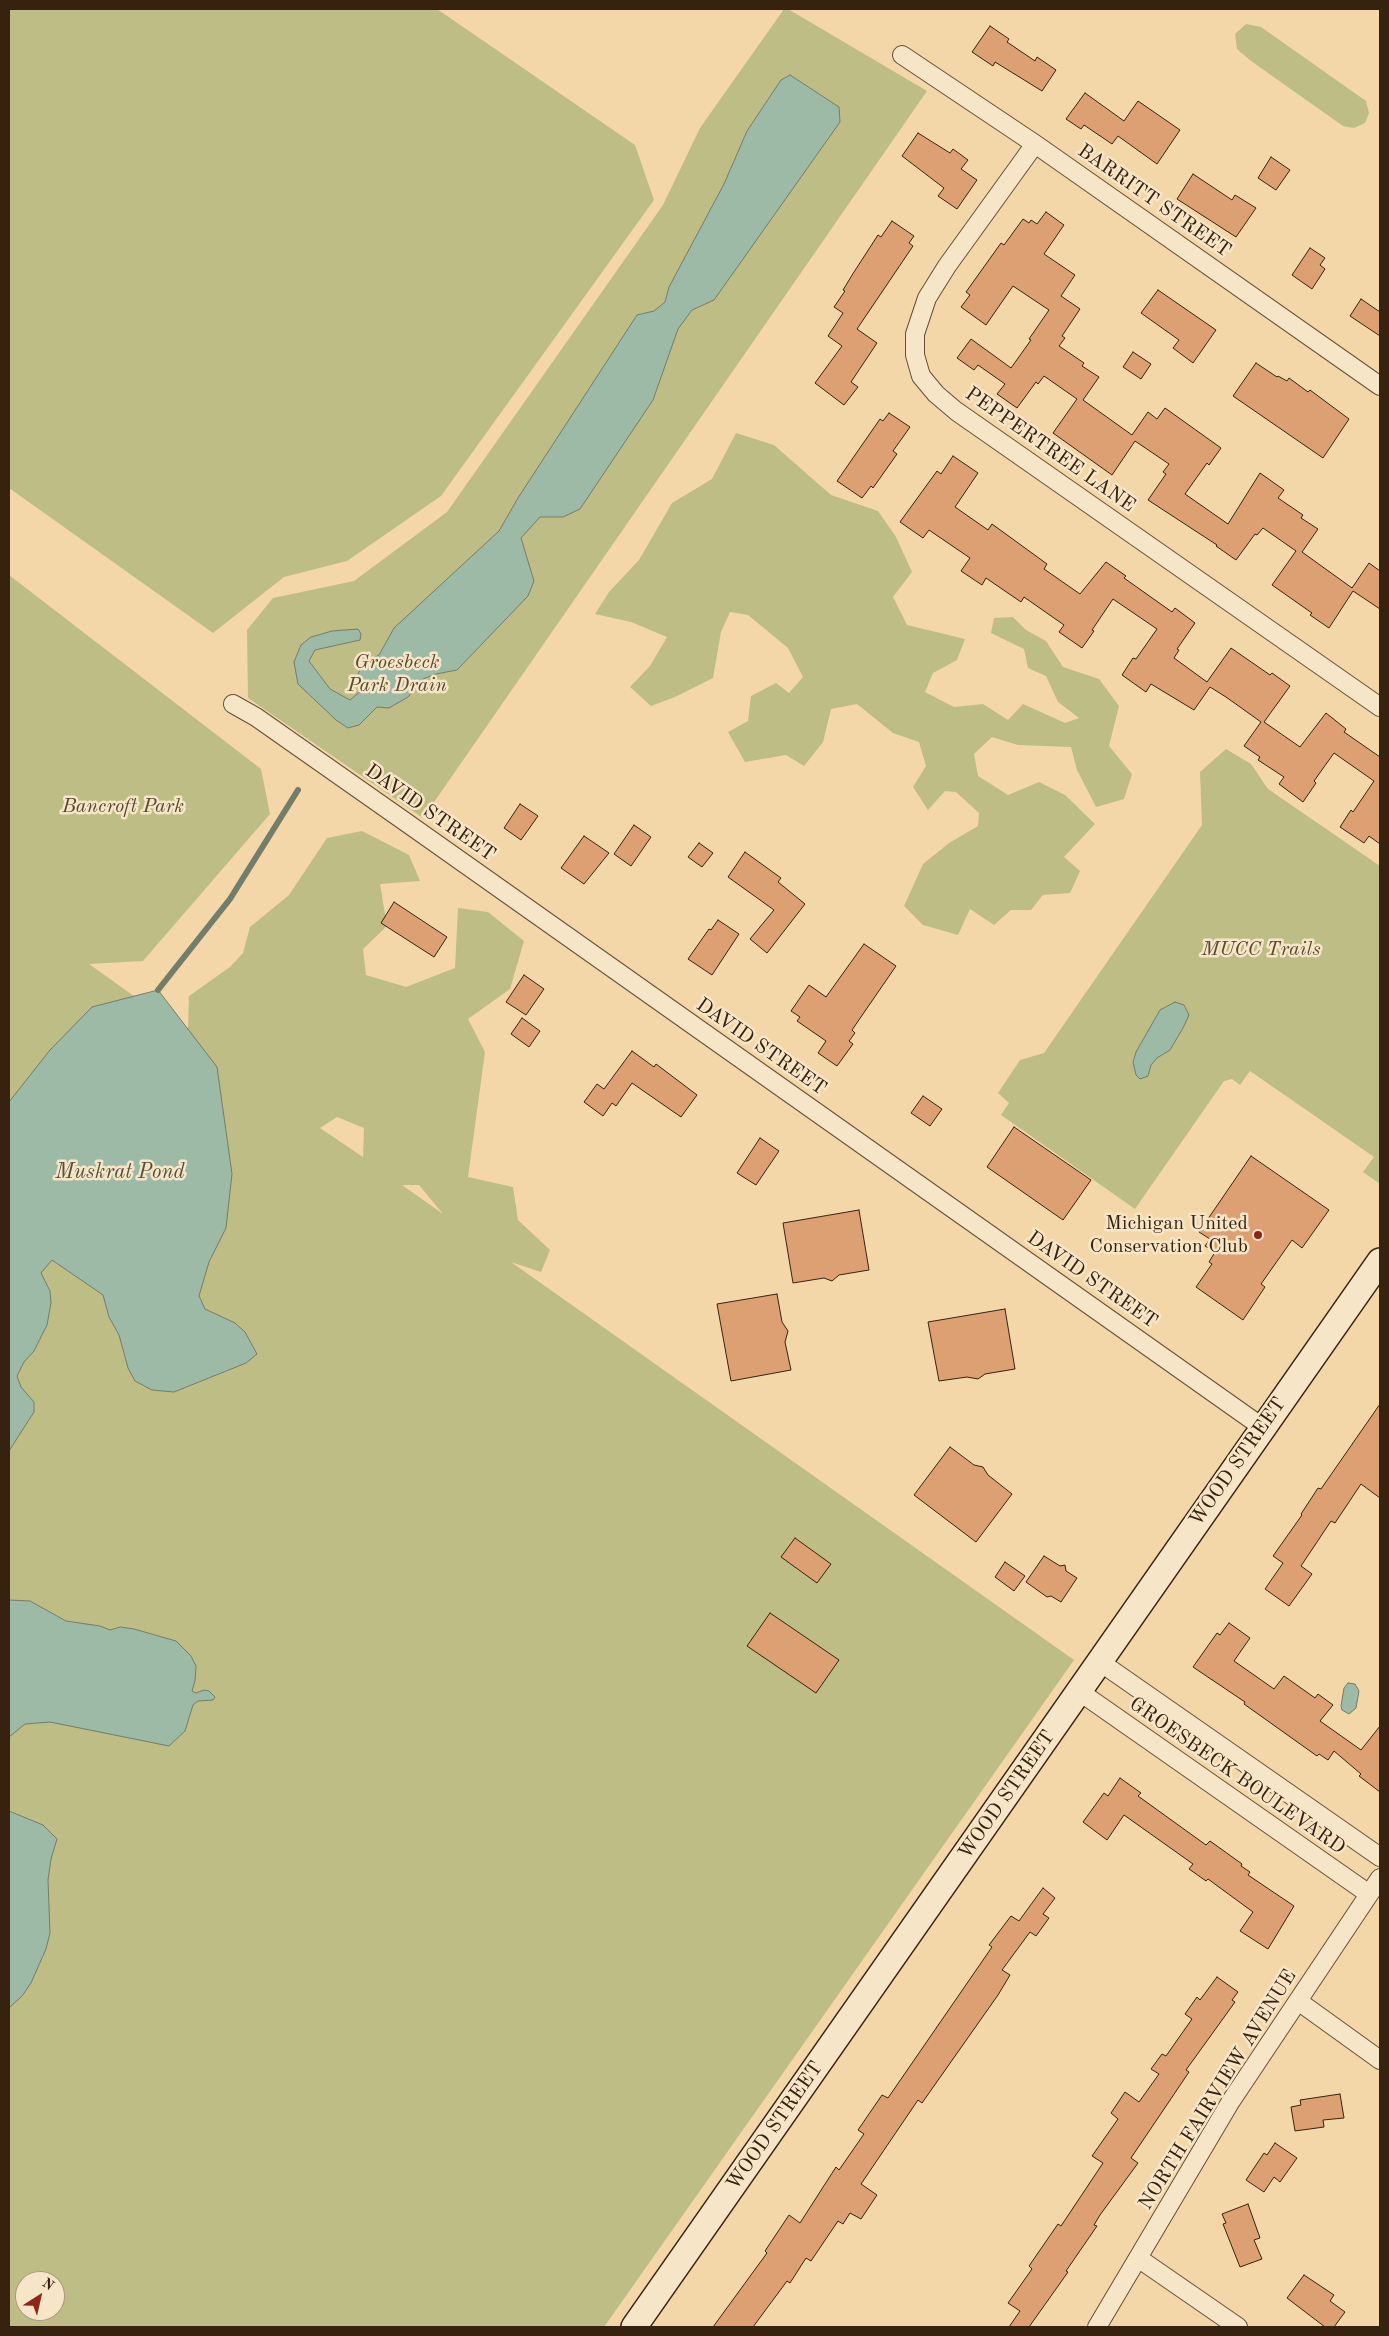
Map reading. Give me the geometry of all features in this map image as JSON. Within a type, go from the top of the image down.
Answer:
[{"type":"street","name":"BARRITT STREET","points":[[902,55],[1036,144],[1380,386]]},
{"type":"street","name":"PEPPERTREE LANE","points":[[1036,144],[927,298],[915,334],[915,355],[921,376],[936,394],[956,411],[1380,707]]},
{"type":"street","name":"DAVID STREET","points":[[233,704],[256,717],[400,817],[1262,1428]]},
{"type":"street","name":"WOOD STREET","points":[[634,2327],[1380,1261]]},
{"type":"street","name":"GROESBECK BOULEVARD","points":[[1100,1662],[1380,1857]]},
{"type":"street","name":"GROESBECK BOULEVARD","points":[[1080,1692],[1369,1894]]},
{"type":"street","name":"NORTH FAIRVIEW AVENUE","points":[[1097,2327],[1230,2101],[1380,1878]]},
{"type":"street","points":[[1298,2001],[1380,2060]]},
{"type":"street","points":[[1138,2258],[1238,2327]]},
{"type":"green space","points":[[9,9],[437,9],[635,145],[654,200],[441,496],[347,561],[284,577],[213,633],[9,488]]},
{"type":"green space","name":"Groesbeck Park Drain","points":[[784,9],[788,9],[927,91],[423,818],[248,698],[247,630],[273,598],[354,581],[447,512],[663,205],[700,128]]},
{"type":"green space","points":[[1246,24],[1261,27],[1366,101],[1369,113],[1365,123],[1354,128],[1343,126],[1251,61],[1237,49],[1235,34]]},
{"type":"green space","points":[[736,433],[774,445],[831,495],[878,511],[896,537],[912,572],[893,597],[907,625],[965,639],[957,660],[933,673],[925,692],[954,707],[983,704],[1008,720],[1023,704],[1065,723],[1079,718],[1058,702],[1046,676],[1028,668],[1024,649],[991,633],[994,618],[1013,617],[1026,630],[1046,641],[1063,667],[1099,679],[1119,706],[1109,746],[1132,774],[1124,799],[1096,807],[1077,770],[1071,747],[1018,745],[992,737],[974,754],[978,776],[1008,795],[1039,782],[1065,795],[1095,824],[1064,857],[1080,871],[1070,893],[1043,895],[1031,910],[1011,910],[994,925],[970,909],[958,935],[923,925],[904,906],[923,864],[949,843],[978,826],[979,813],[956,792],[945,791],[928,810],[913,787],[926,766],[919,742],[893,733],[857,704],[831,709],[823,742],[804,766],[786,755],[745,762],[728,732],[748,721],[751,696],[776,683],[789,693],[803,677],[788,648],[748,615],[730,612],[721,632],[713,678],[675,697],[651,706],[630,687],[650,666],[667,637],[631,622],[595,614],[609,592],[639,560],[672,503],[712,479]]},
{"type":"green space","name":"Bancroft Park","points":[[9,575],[261,769],[270,814],[143,961],[89,964],[190,1036],[188,1030],[189,996],[230,967],[243,953],[250,927],[289,895],[327,838],[362,831],[409,855],[420,881],[380,884],[387,926],[363,949],[366,975],[406,987],[455,968],[458,908],[488,912],[524,941],[510,989],[468,1019],[485,1052],[468,1177],[513,1187],[518,1220],[550,1250],[541,1272],[511,1262],[1074,1660],[604,2327],[9,2327]],"holes":[[[337,1117],[364,1128],[363,1157],[320,1128]],[[402,1185],[419,1185],[443,1214]]]},
{"type":"green space","name":"MUCC Trails","points":[[1226,749],[1251,764],[1268,789],[1380,866],[1380,1184],[1363,1172],[1374,1157],[1250,1071],[1240,1085],[1232,1079],[1224,1081],[1135,1209],[1001,1115],[1009,1103],[998,1093],[1020,1060],[1044,1053],[1202,825],[1200,772]]},
{"type":"water","points":[[790,75],[839,107],[840,122],[714,300],[692,310],[678,329],[653,400],[580,509],[563,517],[540,517],[521,538],[534,581],[528,596],[457,670],[436,674],[423,679],[408,697],[389,708],[377,707],[359,725],[348,728],[336,720],[298,684],[294,662],[301,645],[311,637],[332,631],[358,629],[361,634],[360,640],[315,650],[309,661],[330,689],[350,700],[362,690],[358,674],[363,664],[379,655],[394,628],[499,531],[518,498],[637,315],[654,311],[665,302],[669,287],[724,184],[747,131],[781,80]]},
{"type":"water","name":"Muskrat Pond","points":[[158,990],[217,1067],[232,1174],[226,1228],[209,1262],[199,1296],[205,1309],[235,1323],[245,1332],[257,1354],[246,1363],[174,1392],[152,1390],[135,1381],[128,1368],[119,1335],[109,1317],[103,1295],[52,1260],[41,1273],[50,1291],[51,1303],[47,1325],[34,1351],[24,1362],[17,1376],[21,1387],[34,1402],[34,1412],[9,1451],[9,1102],[50,1050],[92,1007]]},
{"type":"water","points":[[1175,1002],[1184,1005],[1189,1015],[1170,1050],[1157,1058],[1151,1065],[1148,1076],[1140,1079],[1136,1075],[1133,1062],[1136,1052],[1160,1010]]},
{"type":"water","points":[[9,1600],[30,1601],[66,1621],[100,1626],[110,1630],[120,1627],[134,1629],[176,1641],[191,1656],[196,1666],[192,1691],[196,1693],[204,1690],[209,1691],[215,1697],[213,1700],[198,1701],[193,1705],[185,1731],[169,1746],[50,1722],[25,1724],[9,1737]]},
{"type":"water","points":[[1348,1683],[1355,1684],[1359,1691],[1356,1708],[1349,1714],[1342,1710],[1341,1706],[1344,1688]]},
{"type":"water","points":[[9,1811],[43,1825],[57,1839],[51,1859],[48,1880],[50,1933],[46,1949],[31,1983],[22,1996],[9,2008]]},
{"type":"building","points":[[990,26],[1009,39],[1007,42],[1035,61],[1037,57],[1056,70],[1042,91],[995,62],[993,66],[972,52]]},
{"type":"building","points":[[1085,93],[1124,121],[1138,101],[1180,130],[1157,164],[1118,136],[1112,144],[1084,125],[1081,129],[1066,119]]},
{"type":"building","points":[[918,133],[950,153],[953,149],[968,160],[961,169],[977,180],[957,209],[938,196],[944,188],[902,156]]},
{"type":"building","points":[[1271,157],[1290,170],[1276,190],[1258,178]]},
{"type":"building","points":[[1193,174],[1232,200],[1235,195],[1256,208],[1236,237],[1177,199]]},
{"type":"building","points":[[1046,212],[1064,225],[1044,254],[1075,275],[1061,296],[1080,309],[1062,336],[1065,338],[1059,346],[1084,363],[1082,366],[1099,377],[1083,400],[1132,435],[1148,412],[1157,419],[1165,408],[1221,448],[1209,465],[1207,463],[1185,494],[1228,524],[1260,473],[1284,490],[1278,498],[1303,515],[1301,518],[1318,529],[1302,552],[1352,588],[1369,563],[1380,571],[1380,609],[1353,591],[1329,628],[1310,615],[1312,613],[1272,585],[1296,551],[1263,528],[1257,535],[1255,534],[1236,560],[1217,545],[1148,500],[1166,474],[1163,472],[1169,464],[1135,441],[1112,475],[1053,433],[1077,399],[1044,376],[1038,384],[1036,382],[1017,408],[997,394],[1005,384],[978,365],[974,370],[957,358],[971,339],[1011,368],[1031,340],[1029,339],[1049,310],[1013,286],[986,325],[961,307],[970,295],[966,292],[1001,243],[1004,245],[1023,219],[1029,223],[1031,220],[1037,224]]},
{"type":"building","points":[[892,221],[914,236],[909,243],[913,246],[857,329],[877,343],[851,382],[858,387],[844,405],[815,383],[842,346],[828,336],[843,313],[834,307],[878,235],[881,237]]},
{"type":"building","points":[[1310,248],[1325,258],[1320,265],[1325,269],[1312,289],[1292,275]]},
{"type":"building","points":[[1158,290],[1216,330],[1193,363],[1173,348],[1179,340],[1141,313]]},
{"type":"building","points":[[1361,299],[1380,312],[1380,336],[1350,316]]},
{"type":"building","points":[[1133,352],[1151,364],[1141,379],[1123,367]]},
{"type":"building","points":[[1256,363],[1277,377],[1287,381],[1289,378],[1308,392],[1310,390],[1349,419],[1323,458],[1233,396]]},
{"type":"building","points":[[889,413],[910,427],[893,451],[897,454],[873,488],[871,486],[862,498],[837,481],[880,419],[883,421]]},
{"type":"building","points":[[953,456],[978,473],[955,507],[988,530],[992,524],[1047,564],[1044,569],[1080,594],[1106,562],[1126,576],[1124,578],[1172,612],[1175,608],[1195,623],[1177,649],[1179,650],[1174,658],[1207,682],[1231,648],[1270,675],[1272,673],[1290,686],[1264,722],[1300,747],[1326,713],[1346,729],[1344,732],[1380,757],[1380,844],[1369,836],[1364,843],[1340,827],[1351,810],[1353,812],[1374,781],[1334,753],[1314,781],[1316,783],[1303,802],[1279,784],[1284,777],[1258,760],[1260,757],[1244,746],[1261,722],[1226,697],[1210,687],[1194,710],[1151,684],[1146,692],[1122,675],[1133,658],[1136,659],[1157,629],[1113,599],[1082,648],[1059,632],[1064,625],[1024,597],[1021,602],[986,578],[982,585],[961,571],[970,558],[929,530],[923,538],[900,522],[937,471],[941,474]]},
{"type":"building","points":[[520,804],[538,816],[521,840],[504,828]]},
{"type":"building","points":[[634,825],[651,837],[631,866],[614,854]]},
{"type":"building","points":[[584,836],[609,853],[584,884],[561,868]]},
{"type":"building","points":[[699,843],[713,853],[702,867],[688,857]]},
{"type":"building","points":[[745,852],[781,878],[778,882],[805,904],[767,953],[750,939],[774,910],[728,877]]},
{"type":"building","points":[[394,902],[447,937],[434,957],[381,923]]},
{"type":"building","points":[[718,920],[739,934],[712,975],[688,959],[709,929],[711,930]]},
{"type":"building","points":[[864,944],[896,966],[852,1030],[855,1033],[849,1041],[853,1044],[837,1066],[818,1053],[826,1041],[797,1021],[800,1017],[791,1011],[809,985],[826,997]]},
{"type":"building","points":[[524,975],[544,989],[526,1015],[506,1002]]},
{"type":"building","points":[[522,1018],[540,1031],[529,1047],[511,1034]]},
{"type":"building","points":[[632,1051],[654,1067],[656,1064],[697,1095],[681,1117],[632,1083],[616,1106],[612,1103],[603,1116],[584,1102],[597,1084],[604,1089]]},
{"type":"building","points":[[923,1096],[942,1109],[930,1126],[911,1113]]},
{"type":"building","points":[[1014,1127],[1091,1180],[1063,1220],[987,1167]]},
{"type":"building","points":[[760,1138],[779,1151],[756,1185],[737,1173]]},
{"type":"building","name":"Michigan United Conservation Club","points":[[1251,1156],[1329,1210],[1302,1248],[1292,1240],[1261,1284],[1265,1287],[1243,1320],[1196,1287],[1212,1264],[1209,1262],[1215,1252],[1205,1246],[1210,1239],[1199,1232]]},
{"type":"building","points":[[859,1210],[869,1270],[839,1275],[832,1281],[824,1278],[793,1283],[783,1223]]},
{"type":"building","points":[[777,1294],[782,1322],[788,1331],[785,1342],[791,1370],[731,1381],[717,1304]]},
{"type":"building","points":[[1005,1309],[1015,1369],[985,1374],[978,1379],[967,1377],[939,1381],[928,1322]]},
{"type":"building","points":[[1380,1404],[1380,1498],[1361,1484],[1335,1523],[1331,1521],[1301,1566],[1312,1574],[1289,1606],[1265,1589],[1283,1563],[1273,1556],[1302,1515],[1318,1488],[1321,1489]]},
{"type":"building","points":[[950,1447],[974,1465],[983,1467],[988,1475],[1012,1494],[976,1542],[914,1495]]},
{"type":"building","points":[[795,1538],[831,1564],[817,1583],[781,1557]]},
{"type":"building","points":[[1044,1556],[1060,1566],[1065,1565],[1066,1571],[1077,1578],[1061,1602],[1051,1596],[1047,1597],[1026,1582]]},
{"type":"building","points":[[1005,1562],[1025,1576],[1014,1591],[995,1577]]},
{"type":"building","points":[[770,1613],[839,1660],[816,1693],[747,1646]]},
{"type":"building","points":[[1229,1623],[1250,1638],[1234,1661],[1274,1689],[1284,1676],[1315,1698],[1318,1694],[1333,1705],[1320,1721],[1361,1750],[1380,1726],[1380,1792],[1359,1776],[1361,1774],[1334,1751],[1328,1760],[1319,1754],[1317,1756],[1244,1704],[1245,1702],[1193,1667],[1217,1633],[1220,1635]]},
{"type":"building","points":[[1120,1778],[1141,1793],[1138,1796],[1206,1845],[1210,1841],[1242,1864],[1241,1866],[1250,1872],[1248,1875],[1294,1906],[1268,1949],[1240,1931],[1253,1912],[1208,1879],[1206,1881],[1189,1869],[1193,1864],[1124,1815],[1107,1840],[1083,1822],[1104,1793],[1108,1796]]},
{"type":"building","points":[[1043,1888],[1055,1898],[1043,1914],[1049,1918],[1036,1936],[1030,1932],[1002,1970],[1010,1975],[998,1995],[922,2103],[918,2100],[861,2184],[877,2195],[861,2219],[850,2213],[843,2224],[838,2221],[811,2261],[806,2258],[790,2283],[787,2281],[753,2327],[713,2327],[767,2253],[765,2251],[789,2215],[800,2223],[836,2167],[839,2170],[864,2134],[858,2130],[882,2095],[888,2098],[992,1947],[989,1945],[1011,1916],[1019,1921]]},
{"type":"building","points":[[1217,1977],[1238,1992],[1232,2000],[1235,2002],[1186,2070],[1189,2072],[1131,2158],[1138,2163],[1100,2215],[1094,2225],[1097,2226],[1066,2271],[1068,2272],[1029,2327],[1009,2327],[1020,2311],[1008,2303],[1032,2269],[1029,2266],[1058,2224],[1061,2226],[1103,2163],[1092,2156],[1118,2119],[1111,2113],[1125,2092],[1139,2102],[1159,2074],[1151,2069],[1162,2054],[1166,2056],[1192,2019],[1185,2014],[1197,1997],[1200,2000]]},
{"type":"building","points":[[1340,2094],[1344,2118],[1323,2120],[1324,2127],[1295,2131],[1291,2107],[1301,2105],[1300,2100]]},
{"type":"building","points":[[1275,2143],[1297,2158],[1280,2182],[1274,2177],[1264,2192],[1246,2180],[1264,2153],[1267,2155]]},
{"type":"building","points":[[1248,2204],[1260,2238],[1254,2240],[1262,2259],[1240,2267],[1223,2224],[1226,2223],[1222,2214]]},
{"type":"building","points":[[1304,2275],[1334,2295],[1330,2301],[1345,2312],[1334,2327],[1325,2327],[1287,2298]]},
{"type":"waterway","points":[[158,990],[230,899],[298,790]]},
{"type":"place","name":"Michigan United Conservation Club","points":[[1258,1235]]}]
